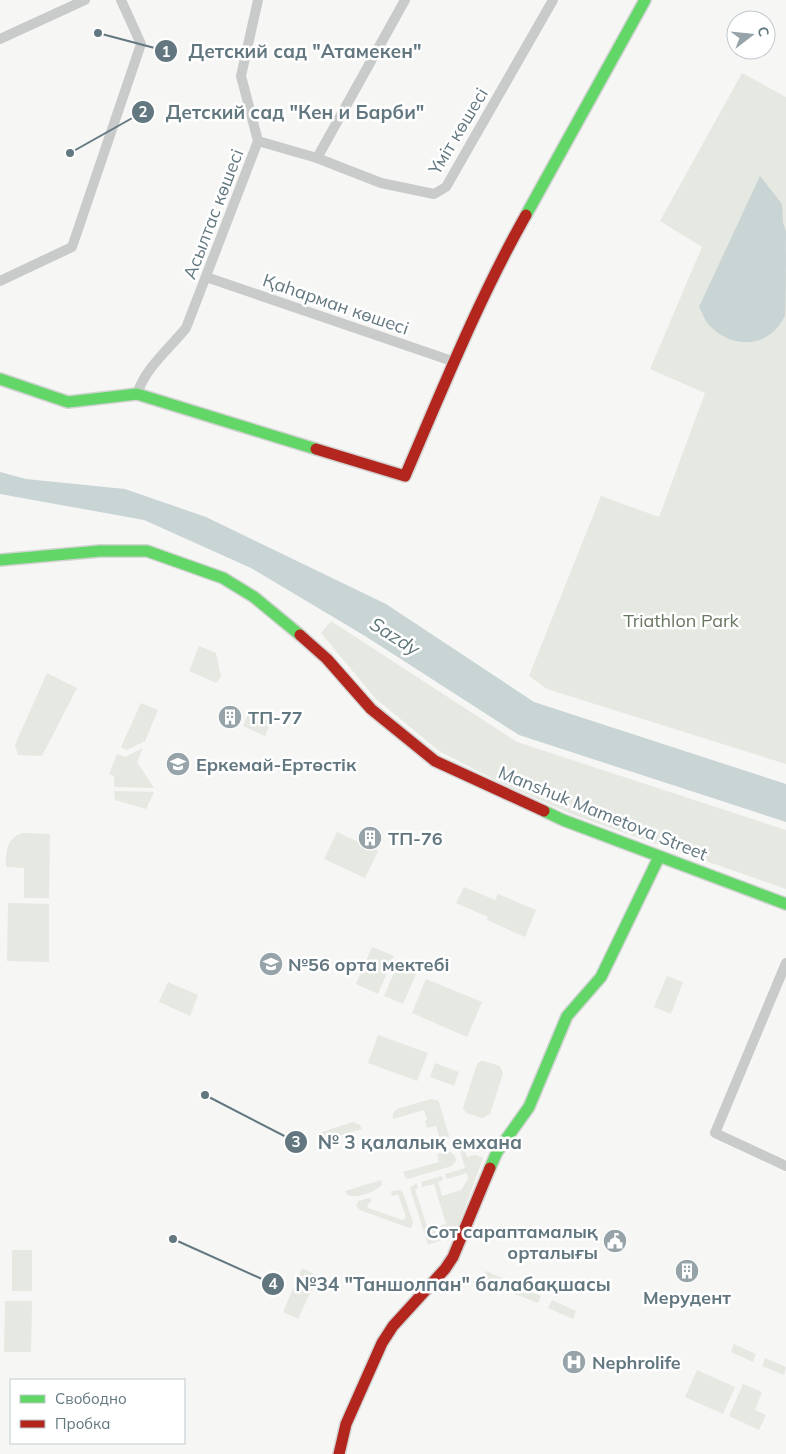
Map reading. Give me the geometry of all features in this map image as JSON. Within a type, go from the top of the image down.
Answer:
[{"type":"street","points":[[0,40],[86,0]]},
{"type":"street","points":[[0,281],[72,246],[141,44],[121,0]]},
{"type":"street","name":"Асылтас көшесі","points":[[137,394],[140,384],[149,370],[186,328],[258,141],[241,76],[258,0]]},
{"type":"street","points":[[317,158],[405,0]]},
{"type":"street","name":"Үміт көшесі","points":[[258,141],[317,158],[381,183],[434,194],[446,187],[553,0]]},
{"type":"street","points":[[0,379],[68,402],[137,394],[404,476],[513,237],[645,0]]},
{"type":"street","name":"Қаһарман көшесі","points":[[206,278],[455,362]]},
{"type":"street","name":"Manshuk Mametova Street","points":[[0,560],[130,550],[147,551],[223,578],[254,597],[298,632],[327,659],[371,710],[435,761],[563,820],[786,904]]},
{"type":"street","points":[[339,1454],[346,1424],[382,1343],[393,1326],[445,1269],[453,1257],[497,1152],[529,1107],[567,1016],[601,977],[659,857]]},
{"type":"street","points":[[786,963],[715,1133],[786,1166]]},
{"type":"green space","name":"Triathlon Park","points":[[742,73],[786,97],[786,764],[547,689],[529,676],[601,496],[659,517],[705,393],[650,369],[702,247],[660,221]]},
{"type":"green space","points":[[331,621],[517,742],[786,830],[786,889],[576,816],[505,785],[439,751],[375,698],[321,633]]},
{"type":"green space","points":[[199,646],[216,653],[221,677],[216,683],[189,671]]},
{"type":"green space","points":[[47,673],[77,688],[42,756],[18,755],[15,745]]},
{"type":"green space","points":[[141,703],[158,710],[145,741],[127,750],[121,747]]},
{"type":"green space","points":[[249,712],[271,722],[265,736],[243,726]]},
{"type":"green space","points":[[143,748],[137,762],[154,788],[114,787],[114,776],[109,774],[117,754],[125,757]]},
{"type":"green space","points":[[114,791],[154,792],[146,809],[115,800]]},
{"type":"green space","points":[[337,832],[378,851],[365,878],[324,859]]},
{"type":"green space","points":[[22,833],[50,834],[49,898],[24,898],[24,868],[6,867],[7,851],[10,842]]},
{"type":"green space","points":[[464,887],[495,900],[498,894],[536,910],[525,937],[487,920],[488,917],[456,903]]},
{"type":"green space","points":[[8,903],[49,904],[49,962],[7,961]]},
{"type":"green space","points":[[372,947],[394,956],[378,994],[356,984]]},
{"type":"green space","points":[[397,966],[416,974],[403,1004],[384,996]]},
{"type":"green space","points":[[667,976],[683,982],[671,1014],[654,1007]]},
{"type":"green space","points":[[426,979],[482,1002],[467,1037],[412,1013]]},
{"type":"green space","points":[[168,982],[198,995],[190,1016],[159,1002]]},
{"type":"green space","points":[[378,1035],[428,1053],[417,1081],[368,1063]]},
{"type":"green space","points":[[481,1061],[500,1066],[503,1073],[490,1114],[482,1118],[466,1113],[463,1108],[477,1064]]},
{"type":"green space","points":[[435,1063],[459,1072],[454,1086],[430,1077]]},
{"type":"green space","points":[[431,1099],[439,1102],[449,1136],[447,1140],[441,1142],[436,1126],[427,1128],[424,1110],[393,1119],[393,1113],[397,1109]]},
{"type":"green space","points":[[353,1122],[360,1125],[362,1129],[328,1139],[319,1133]]},
{"type":"green space","points":[[461,1139],[467,1157],[476,1155],[483,1158],[455,1235],[428,1245],[410,1188],[417,1183],[418,1188],[415,1189],[428,1230],[446,1224],[434,1184],[422,1187],[421,1182],[442,1176],[443,1180],[438,1182],[442,1196],[461,1190],[468,1179],[467,1173],[447,1179],[445,1174],[465,1168],[457,1140]]},
{"type":"green space","points":[[448,1151],[453,1154],[456,1161],[452,1166],[407,1179],[403,1172],[439,1162],[437,1154]]},
{"type":"green space","points":[[381,1180],[382,1184],[376,1190],[366,1194],[351,1196],[347,1195],[345,1191]]},
{"type":"green space","points":[[400,1190],[403,1193],[413,1222],[412,1227],[409,1228],[360,1210],[356,1206],[358,1201],[370,1198],[371,1202],[367,1205],[368,1208],[403,1220],[406,1217],[398,1194],[392,1196],[391,1191]]},
{"type":"green space","points":[[12,1250],[32,1250],[32,1291],[12,1291]]},
{"type":"green space","points":[[302,1268],[318,1276],[298,1319],[283,1312]]},
{"type":"green space","points":[[486,1271],[509,1281],[506,1288],[483,1278]]},
{"type":"green space","points":[[519,1286],[541,1296],[538,1303],[515,1294]]},
{"type":"green space","points":[[552,1300],[576,1311],[573,1319],[548,1308]]},
{"type":"green space","points":[[5,1301],[32,1301],[31,1352],[4,1352]]},
{"type":"green space","points":[[734,1344],[756,1354],[753,1362],[731,1352]]},
{"type":"green space","points":[[765,1358],[786,1367],[784,1375],[762,1366]]},
{"type":"green space","points":[[697,1370],[735,1387],[723,1414],[685,1397]]},
{"type":"green space","points":[[743,1384],[762,1392],[755,1410],[766,1415],[759,1430],[729,1416]]},
{"type":"water","points":[[760,176],[782,204],[783,223],[786,231],[785,316],[778,327],[769,335],[759,340],[738,342],[718,332],[708,324],[699,307]]},
{"type":"water","name":"Sazdy","points":[[0,472],[26,479],[125,489],[206,517],[386,604],[534,702],[786,784],[786,822],[519,735],[365,636],[251,568],[144,520],[0,494]]},
{"type":"traffic: fast","points":[[526,215],[645,0]]},
{"type":"traffic: fast","points":[[0,379],[68,402],[137,394],[316,449]]},
{"type":"traffic: fast","points":[[0,560],[100,551],[147,551],[223,578],[254,597],[300,635]]},
{"type":"traffic: fast","points":[[544,811],[563,820],[786,904]]},
{"type":"traffic: fast","points":[[490,1168],[497,1152],[529,1107],[567,1016],[601,977],[659,857]]},
{"type":"traffic: jam","points":[[316,449],[405,476],[477,311],[526,215]]},
{"type":"traffic: jam","points":[[300,635],[327,659],[371,709],[435,761],[544,811]]},
{"type":"traffic: jam","points":[[339,1454],[346,1424],[382,1343],[393,1326],[445,1269],[453,1257],[490,1168]]},
{"type":"place","name":"Детский сад \"Атамекен\"","points":[[98,33]]},
{"type":"place","name":"Детский сад \"Кен и Барби\"","points":[[70,153]]},
{"type":"place","name":"ТП-77","points":[[230,717]]},
{"type":"place","name":"Еркемай-Ертөстік","points":[[178,764]]},
{"type":"place","name":"ТП-76","points":[[370,838]]},
{"type":"place","name":"№56 орта мектебі","points":[[271,964]]},
{"type":"place","name":"№ 3 қалалық емхана","points":[[205,1095]]},
{"type":"place","name":"№34 \"Таншолпан\" балабақшасы","points":[[173,1239]]},
{"type":"place","name":"Сот сараптамалық орталығы","points":[[615,1241]]},
{"type":"place","name":"Мерудент","points":[[687,1271]]},
{"type":"place","name":"Nephrolife","points":[[574,1362]]}]
